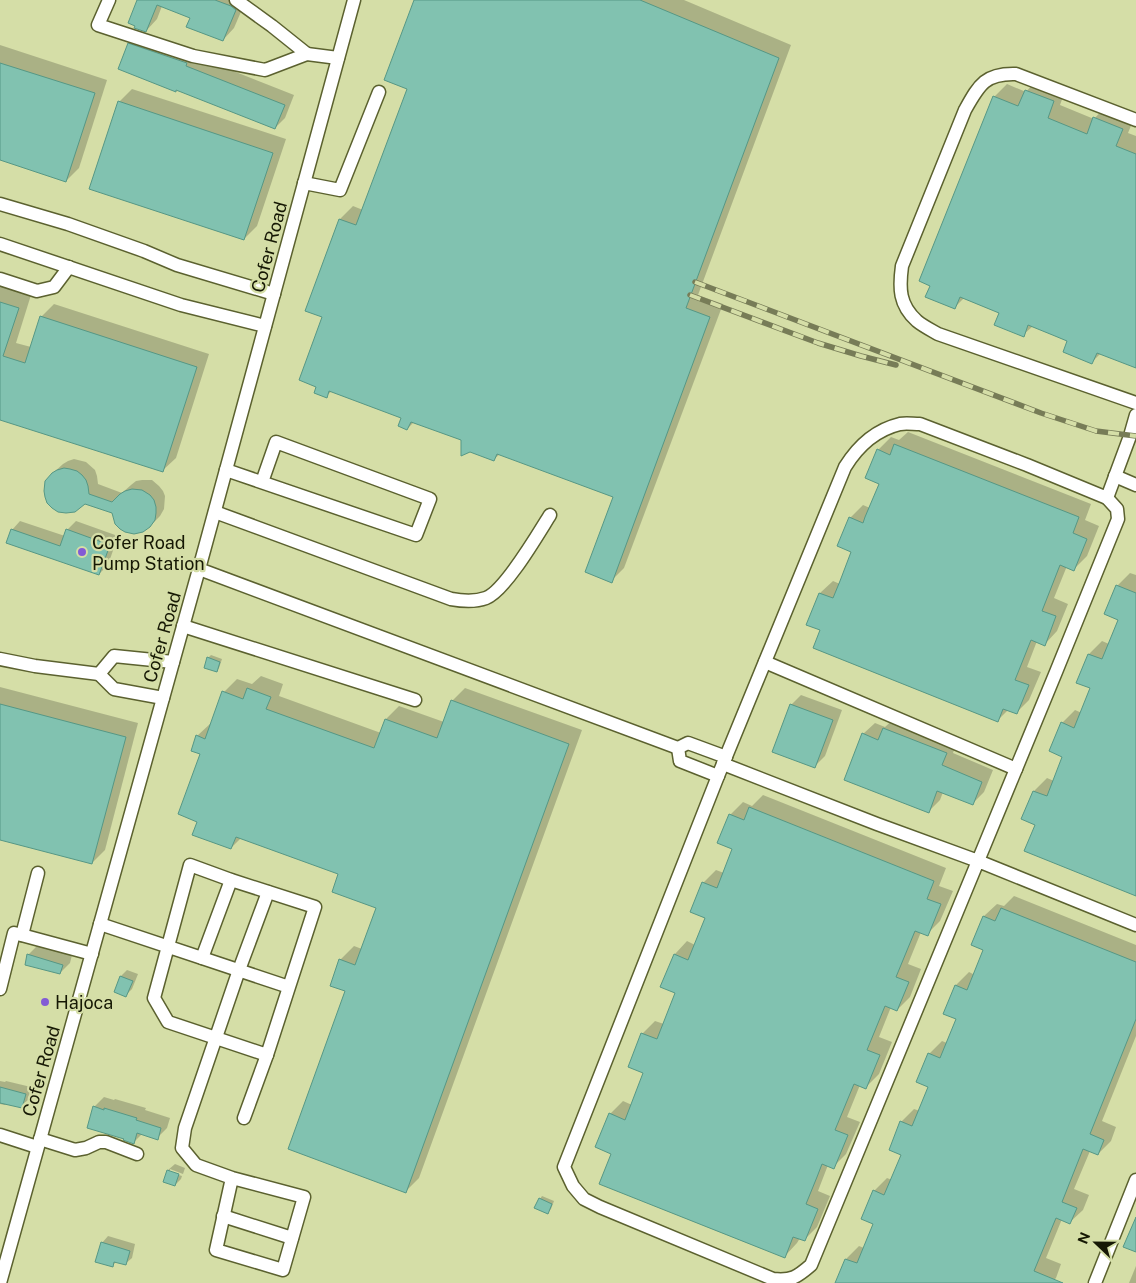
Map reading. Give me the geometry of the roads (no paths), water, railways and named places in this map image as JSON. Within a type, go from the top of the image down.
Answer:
[{"type":"street","points":[[109,0],[98,26],[193,56],[265,70],[307,54],[338,58]]},
{"type":"street","points":[[236,0],[307,54]]},
{"type":"street","name":"Cofer Road","points":[[0,1283],[215,512],[354,0]]},
{"type":"street","points":[[1136,120],[1016,74],[1003,74],[992,77],[976,91],[965,110],[902,266],[900,281],[900,296],[908,310],[918,322],[938,334],[1136,402]]},
{"type":"street","points":[[304,183],[340,190],[379,92]]},
{"type":"street","points":[[0,204],[68,224],[177,265],[274,294]]},
{"type":"street","points":[[0,244],[181,306],[265,326]]},
{"type":"street","points":[[0,279],[37,291],[54,286],[69,268]]},
{"type":"street","points":[[1107,498],[1136,415]]},
{"type":"street","points":[[804,1283],[1118,519],[1118,509],[1107,498],[920,424],[901,424],[882,430],[866,440],[852,455],[845,467],[722,766],[564,1166],[573,1186],[584,1199],[773,1279],[796,1278],[811,1265]]},
{"type":"street","points":[[226,470],[416,535],[430,499],[276,442],[262,482]]},
{"type":"street","points":[[1115,476],[1136,485]]},
{"type":"street","points":[[215,512],[451,599],[469,601],[487,598],[497,592],[550,515]]},
{"type":"street","points":[[199,569],[678,748],[688,743],[722,766],[978,861],[1136,925]]},
{"type":"street","points":[[183,626],[415,700]]},
{"type":"street","points":[[99,674],[114,656],[173,662]]},
{"type":"street","points":[[0,659],[35,666],[99,674],[114,688],[163,698]]},
{"type":"street","points":[[764,662],[1016,768]]},
{"type":"street","points":[[678,748],[680,761],[722,766]]},
{"type":"street","points":[[244,1118],[267,1055],[315,907],[190,865],[154,998],[168,1022],[267,1055]]},
{"type":"street","points":[[22,935],[38,873]]},
{"type":"street","points":[[202,958],[231,880]]},
{"type":"street","points":[[232,1178],[216,1250],[283,1270],[304,1197],[232,1178],[196,1165],[182,1148],[185,1128],[215,1038],[268,892]]},
{"type":"street","points":[[100,924],[290,986]]},
{"type":"street","points":[[0,988],[14,933],[92,954]]},
{"type":"street","points":[[0,1135],[76,1150],[99,1142],[106,1142],[137,1154]]},
{"type":"street","points":[[1095,1283],[1136,1180]]},
{"type":"street","points":[[223,1216],[292,1238]]},
{"type":"railway","points":[[695,282],[1041,413],[1096,431],[1136,436]]},
{"type":"railway","points":[[690,295],[818,343],[896,365]]},
{"type":"place","name":"Cofer Road Pump Station","points":[[82,552]]},
{"type":"place","name":"Hajoca","points":[[45,1002]]}]
